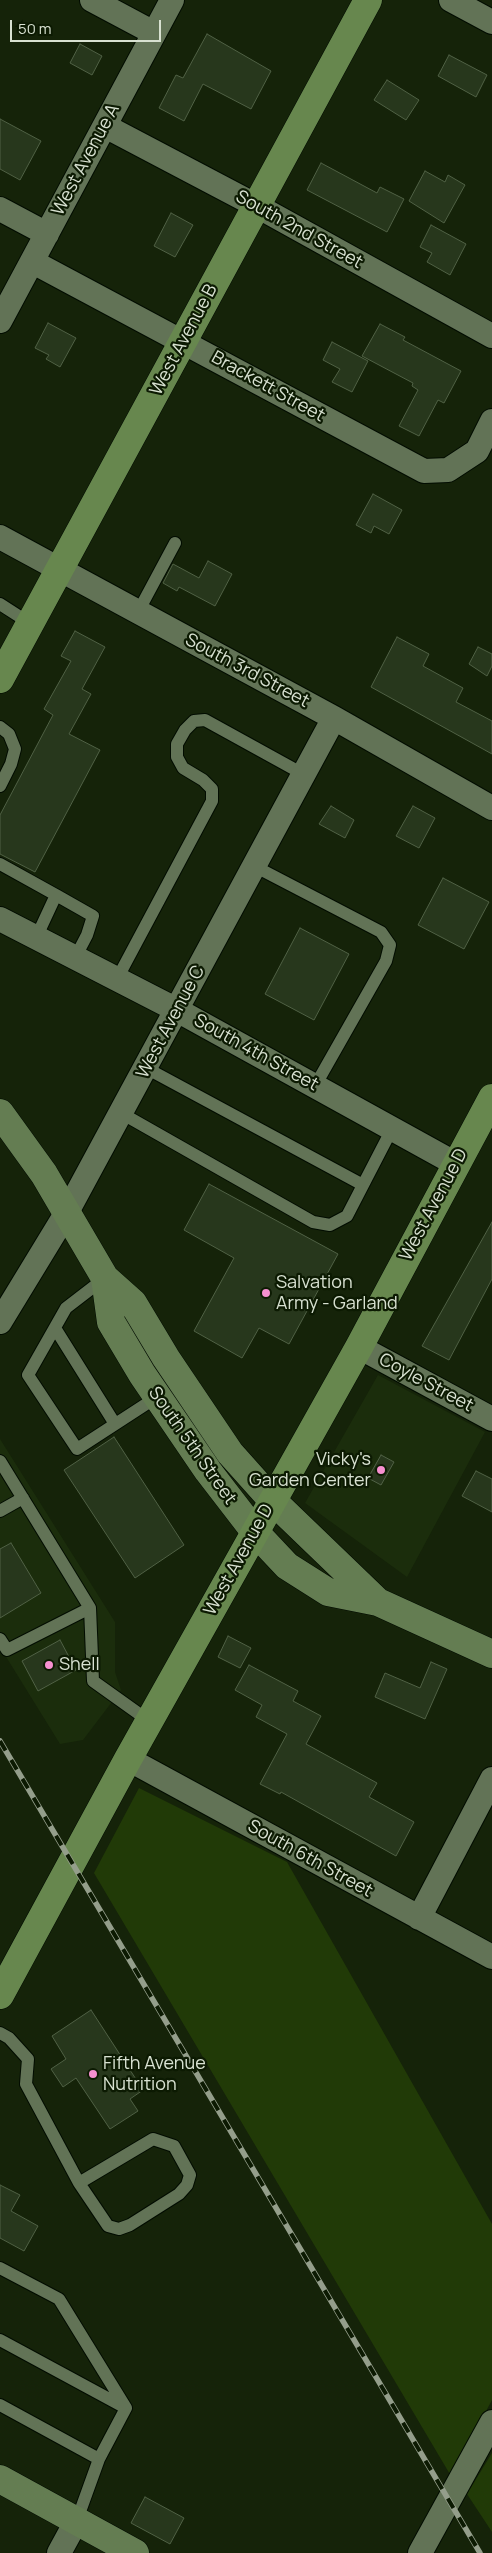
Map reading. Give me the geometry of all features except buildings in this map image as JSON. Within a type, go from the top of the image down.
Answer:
[{"type":"main road","name":"West Avenue B","points":[[1,673],[61,570],[368,0]]},
{"type":"main road","name":"West Avenue D","points":[[0,1995],[149,1721],[359,1347],[492,1098]]},
{"type":"street","points":[[92,0],[154,33]]},
{"type":"street","name":"West Avenue A","points":[[0,321],[172,0]]},
{"type":"street","points":[[451,0],[492,22]]},
{"type":"street","name":"South 2nd Street","points":[[105,126],[257,206],[492,336]]},
{"type":"street","points":[[0,209],[47,234]]},
{"type":"street","name":"Brackett Street","points":[[32,262],[183,341],[396,458],[424,471],[448,470],[477,452],[492,420]]},
{"type":"street","name":"South 3rd Street","points":[[0,537],[334,718],[492,808]]},
{"type":"street","name":"West Avenue C","points":[[0,1322],[67,1212],[334,718]]},
{"type":"street","name":"South 4th Street","points":[[0,919],[177,1010],[456,1164]]},
{"type":"street","name":"South 5th Street","points":[[0,1113],[44,1174],[105,1278],[133,1303],[166,1358],[230,1453],[272,1500],[378,1602]]},
{"type":"street","name":"South 5th Street","points":[[105,1278],[111,1322],[157,1397],[208,1471],[255,1532],[287,1566],[328,1592],[378,1602],[492,1654]]},
{"type":"street","name":"Coyle Street","points":[[359,1347],[492,1419]]},
{"type":"street","name":"South 6th Street","points":[[128,1760],[492,1957]]},
{"type":"street","points":[[419,1918],[492,1779]]},
{"type":"street","points":[[420,2553],[492,2422]]},
{"type":"street","points":[[0,2479],[135,2553]]},
{"type":"street","points":[[59,2553],[77,2520]]},
{"type":"lane","points":[[138,612],[175,543]]},
{"type":"lane","points":[[0,604],[31,624]]},
{"type":"lane","points":[[117,979],[212,801],[212,789],[203,780],[183,768],[177,757],[177,744],[185,730],[194,721],[206,720],[303,774]]},
{"type":"lane","points":[[0,727],[9,734],[15,749],[11,764],[0,786]]},
{"type":"lane","points":[[0,864],[93,916],[87,935],[75,958]]},
{"type":"lane","points":[[254,866],[381,932],[390,945],[386,961],[315,1086]]},
{"type":"lane","points":[[36,938],[56,895]]},
{"type":"lane","points":[[146,1068],[363,1185]]},
{"type":"lane","points":[[121,1113],[313,1222],[330,1225],[347,1216],[392,1129]]},
{"type":"lane","points":[[105,1278],[66,1308],[28,1375],[77,1449],[157,1397]]},
{"type":"lane","points":[[55,1328],[115,1424]]},
{"type":"lane","points":[[0,1462],[90,1608],[93,1681],[149,1721]]},
{"type":"lane","points":[[0,1512],[23,1498]]},
{"type":"lane","points":[[0,1639],[6,1650],[90,1608]]},
{"type":"lane","points":[[0,2033],[9,2038],[28,2059],[26,2084],[79,2183],[108,2226],[119,2229],[130,2225],[179,2194],[187,2185],[190,2175],[174,2146],[154,2139],[79,2183]]},
{"type":"lane","points":[[0,2268],[59,2299],[126,2408]]},
{"type":"lane","points":[[0,2340],[126,2408]]},
{"type":"lane","points":[[0,2405],[99,2459]]},
{"type":"lane","points":[[77,2520],[99,2459],[126,2408]]},
{"type":"shaded area","points":[[378,1375],[485,1432],[407,1577],[305,1503]]},
{"type":"shaded area","points":[[0,1439],[115,1622],[115,1672],[121,1690],[83,1740],[60,1744],[0,1647]]},
{"type":"shaded area","points":[[139,1788],[287,1862],[492,2224],[492,2400],[451,2476],[94,1873]]},
{"type":"shaded area","points":[[492,2453],[492,2532],[467,2494]]},
{"type":"railway","points":[[0,1741],[480,2553]]},
{"type":"place","name":"Salvation Army - Garland","points":[[266,1293]]},
{"type":"place","name":"Vicky's Garden Center","points":[[381,1470]]},
{"type":"place","name":"Shell","points":[[49,1665]]},
{"type":"place","name":"Fifth Avenue Nutrition","points":[[93,2074]]}]
